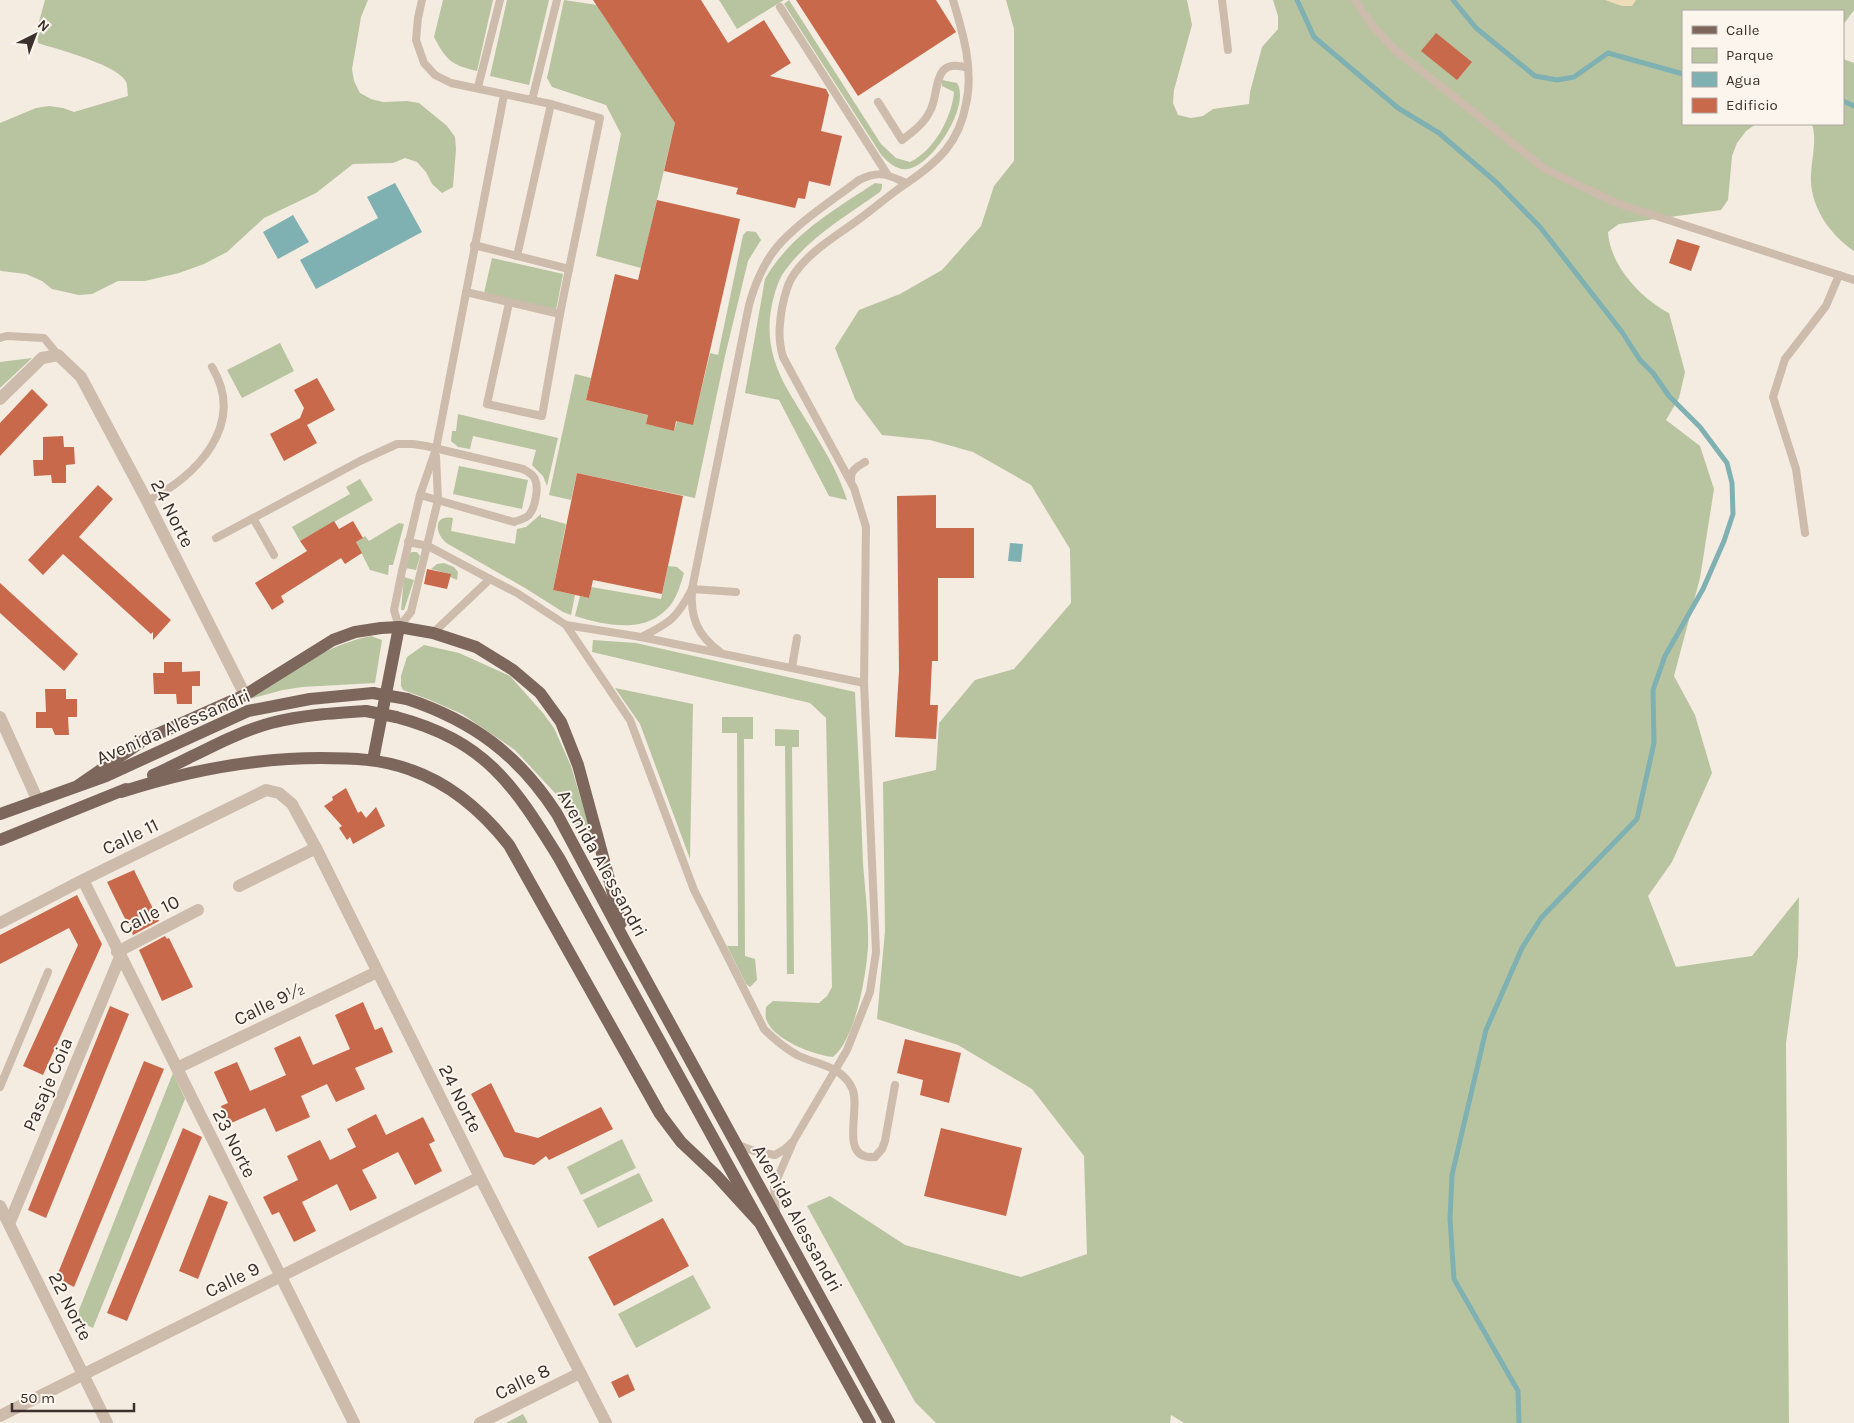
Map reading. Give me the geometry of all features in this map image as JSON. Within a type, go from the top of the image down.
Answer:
[{"type":"main road","points":[[373,760],[399,627]]},
{"type":"main road","points":[[79,785],[144,740],[244,695],[333,640],[355,632],[381,628],[399,627],[433,633],[476,647],[514,670],[540,693],[561,722],[581,774],[627,944]]},
{"type":"main road","name":"Avenida Alessandri","points":[[0,814],[106,776],[248,711],[310,699],[373,693],[407,699],[451,716],[472,728],[511,757],[528,774],[544,793],[557,814],[889,1423]]},
{"type":"main road","name":"Avenida Alessandri","points":[[0,840],[121,792],[238,734],[271,723],[302,717],[366,711],[396,717],[439,731],[476,753],[506,780],[526,805],[559,858],[870,1423]]},
{"type":"main road","points":[[121,792],[190,772],[261,760],[336,758],[373,760],[411,770],[446,787],[480,812],[509,845],[660,1114],[681,1142],[716,1175],[758,1221]]},
{"type":"street","points":[[0,399],[42,358],[58,355]]},
{"type":"street","name":"24 Norte","points":[[58,355],[81,377],[244,695]]},
{"type":"street","points":[[0,719],[38,801]]},
{"type":"street","name":"Calle 11","points":[[0,923],[82,880],[266,790],[279,793]]},
{"type":"street","name":"24 Norte","points":[[279,793],[292,804],[316,848],[480,1177],[606,1423]]},
{"type":"street","points":[[239,886],[316,848]]},
{"type":"street","name":"23 Norte","points":[[82,880],[354,1423]]},
{"type":"street","name":"Calle 10","points":[[119,954],[198,910]]},
{"type":"street","name":"Pasaje Coia","points":[[9,1224],[119,954]]},
{"type":"street","name":"Calle 9½","points":[[177,1068],[377,972]]},
{"type":"street","name":"Calle 9","points":[[0,1416],[480,1177]]},
{"type":"street","name":"22 Norte","points":[[0,1206],[107,1423]]},
{"type":"street","name":"Calle 8","points":[[480,1423],[580,1373]]},
{"type":"lane","points":[[422,0],[416,32],[417,46],[424,63],[435,75],[444,80],[504,95],[551,104],[600,118],[560,314],[542,416],[486,404],[508,303]]},
{"type":"lane","points":[[478,87],[500,0]]},
{"type":"lane","points":[[532,100],[557,0]]},
{"type":"lane","points":[[776,1218],[774,1186],[794,1140],[847,1050],[870,992],[876,952],[864,683],[866,527],[851,483],[783,357],[778,339],[780,318],[785,292],[790,280],[808,258],[906,183],[930,167],[940,157],[957,132],[966,104],[968,68],[954,0]]},
{"type":"lane","points":[[1222,0],[1228,50]]},
{"type":"lane","points":[[1355,0],[1372,25],[1394,48],[1545,169],[1619,204],[1854,280]]},
{"type":"lane","points":[[780,7],[887,174]]},
{"type":"lane","points":[[878,102],[902,140],[917,129],[925,120],[934,99],[937,80],[943,71],[955,66],[968,68]]},
{"type":"lane","points":[[399,627],[394,610],[420,496],[436,449],[504,95]]},
{"type":"lane","points":[[518,256],[551,104]]},
{"type":"lane","points":[[724,655],[706,640],[694,618],[691,608],[692,589],[747,314],[756,281],[771,254],[784,239],[859,180],[872,174],[887,174],[906,183]]},
{"type":"lane","points":[[474,245],[569,269]]},
{"type":"lane","points":[[1805,533],[1796,469],[1773,397],[1785,360],[1826,306],[1838,274]]},
{"type":"lane","points":[[466,292],[560,314]]},
{"type":"lane","points":[[0,338],[7,336],[44,338],[58,355]]},
{"type":"lane","points":[[146,501],[171,488],[193,470],[205,456],[217,435],[223,419],[224,397],[212,367]]},
{"type":"lane","points":[[216,538],[360,461],[397,444],[413,444],[523,469],[531,473],[536,485],[532,509],[529,515],[522,520],[514,522],[420,496]]},
{"type":"lane","points":[[399,627],[411,612],[438,500],[436,449]]},
{"type":"lane","points":[[851,483],[851,474],[855,468],[866,462]]},
{"type":"lane","points":[[253,518],[274,556]]},
{"type":"lane","points":[[408,542],[428,546],[516,593],[566,625],[630,720],[694,890],[764,1029],[782,1045],[796,1054],[836,1069],[851,1087],[854,1097],[855,1115],[852,1137],[853,1145],[862,1155],[868,1158],[875,1157],[882,1149],[885,1141],[895,1085]]},
{"type":"lane","points":[[433,633],[490,579]]},
{"type":"lane","points":[[692,589],[736,592]]},
{"type":"lane","points":[[641,637],[671,620],[679,612],[692,589]]},
{"type":"lane","points":[[566,625],[641,637],[864,683]]},
{"type":"lane","points":[[792,667],[797,638]]},
{"type":"lane","points":[[0,1087],[48,972]]},
{"type":"lane","points":[[736,1144],[754,1151],[775,1155],[794,1140]]},
{"type":"green space","points":[[45,0],[368,0],[361,17],[352,69],[354,81],[360,93],[371,99],[383,102],[407,101],[419,103],[447,126],[455,137],[453,187],[442,193],[432,184],[426,172],[417,162],[405,158],[393,163],[353,164],[316,193],[264,218],[227,252],[204,264],[179,273],[145,281],[118,281],[92,294],[79,295],[52,289],[42,281],[26,274],[1,271],[0,123],[36,108],[49,106],[74,112],[128,96],[125,80],[109,68],[38,43],[37,29]]},
{"type":"green space","points":[[443,0],[493,0],[477,71],[455,64],[442,51],[434,37]]},
{"type":"green space","points":[[507,0],[549,0],[529,85],[490,76]]},
{"type":"green space","points":[[564,0],[597,5],[675,123],[641,268],[596,256],[621,134],[606,105],[552,87],[547,78]]},
{"type":"green space","points":[[719,0],[784,0],[737,29]]},
{"type":"green space","points":[[789,0],[881,144],[896,158],[910,162],[919,157],[934,142],[946,122],[953,102],[954,92],[942,86],[942,80],[957,83],[960,93],[959,105],[954,119],[947,133],[928,157],[918,165],[908,169],[901,169],[882,156],[784,4]]},
{"type":"green space","points":[[1006,0],[1187,0],[1192,25],[1174,90],[1173,103],[1178,115],[1191,118],[1203,116],[1213,109],[1249,104],[1250,92],[1262,47],[1278,29],[1278,16],[1273,0],[1854,0],[1854,10],[1844,24],[1844,10],[1682,10],[1682,125],[1755,125],[1746,131],[1737,143],[1732,156],[1728,200],[1721,210],[1619,224],[1608,232],[1614,256],[1628,279],[1648,299],[1669,313],[1685,372],[1679,398],[1666,420],[1700,446],[1714,489],[1700,578],[1674,676],[1695,715],[1712,773],[1672,862],[1648,896],[1676,967],[1752,956],[1799,897],[1798,956],[1786,1043],[1789,1423],[1184,1423],[1171,1415],[1170,1423],[936,1423],[915,1402],[807,1206],[830,1196],[905,1245],[1021,1277],[1087,1254],[1084,1156],[1032,1089],[958,1045],[877,1019],[885,931],[883,782],[936,770],[939,723],[975,680],[1014,669],[1071,603],[1070,549],[1031,485],[973,452],[930,440],[882,435],[855,399],[835,348],[859,310],[900,294],[942,270],[981,226],[994,186],[1014,161],[1014,29]]},
{"type":"green space","points":[[1844,59],[1854,63],[1854,251],[1836,236],[1822,218],[1813,197],[1811,174],[1814,142],[1812,125],[1844,125]]},
{"type":"green space","points":[[875,183],[882,184],[880,192],[827,229],[791,262],[777,286],[771,309],[771,346],[778,370],[783,382],[829,458],[847,500],[829,496],[779,400],[745,393],[765,279],[775,263],[800,236]]},
{"type":"green space","points":[[747,231],[756,232],[761,240],[748,261],[725,356],[695,498],[577,473],[571,500],[549,495],[575,374],[591,378],[586,400],[648,415],[646,424],[674,431],[677,421],[693,424],[710,353],[718,355],[743,235]]},
{"type":"green space","points":[[492,258],[563,274],[556,310],[484,293]]},
{"type":"green space","points":[[280,343],[294,371],[242,398],[227,370]]},
{"type":"green space","points":[[32,358],[0,388],[0,362]]},
{"type":"green space","points":[[458,414],[558,438],[547,486],[543,476],[532,465],[536,450],[473,436],[470,449],[458,447],[451,441],[452,431],[456,431]]},
{"type":"green space","points":[[459,466],[528,480],[522,509],[453,494]]},
{"type":"green space","points":[[360,479],[373,500],[300,541],[292,527],[350,494],[346,487]]},
{"type":"green space","points":[[541,514],[541,517],[566,524],[553,590],[575,595],[571,615],[448,544],[438,531],[439,522],[442,519],[453,518],[451,531],[515,544],[517,529],[526,527]]},
{"type":"green space","points":[[399,523],[404,524],[393,565],[389,565],[388,575],[370,570],[356,542],[365,536],[369,541]]},
{"type":"green space","points":[[417,552],[420,556],[416,570],[406,568],[410,553]]},
{"type":"green space","points":[[444,563],[454,567],[458,572],[457,580],[450,577],[450,574],[431,569],[437,564]]},
{"type":"green space","points":[[668,566],[677,567],[684,573],[682,581],[672,603],[663,613],[652,620],[640,624],[614,625],[575,616],[580,596],[589,598],[591,587],[661,599]]},
{"type":"green space","points":[[404,577],[414,580],[404,610],[401,610]]},
{"type":"green space","points":[[371,636],[382,640],[375,683],[302,687],[249,699],[292,670],[322,653],[354,640]]},
{"type":"green space","points":[[593,640],[636,643],[855,692],[868,947],[862,990],[854,1021],[841,1048],[833,1057],[805,1050],[785,1040],[770,1027],[766,1019],[766,1007],[773,1001],[819,1003],[827,996],[832,987],[826,718],[810,703],[592,652]]},
{"type":"green space","points":[[424,645],[459,653],[510,676],[543,713],[554,728],[571,766],[592,836],[584,839],[555,793],[515,750],[462,714],[403,690],[401,676],[407,657]]},
{"type":"green space","points":[[615,688],[693,704],[690,859],[640,724]]},
{"type":"green space","points":[[722,717],[753,717],[753,739],[744,739],[745,956],[755,959],[757,980],[750,987],[746,984],[727,946],[738,946],[737,733],[722,733]]},
{"type":"green space","points":[[775,729],[799,730],[799,747],[792,747],[794,974],[787,974],[785,746],[775,746]]},
{"type":"green space","points":[[173,1073],[185,1099],[93,1328],[75,1320]]},
{"type":"green space","points":[[622,1139],[636,1168],[581,1195],[567,1167]]},
{"type":"green space","points":[[639,1173],[653,1201],[598,1228],[583,1200]]},
{"type":"green space","points":[[693,1275],[711,1308],[636,1348],[618,1314]]},
{"type":"green space","points":[[523,1414],[528,1423],[506,1423]]},
{"type":"sand","points":[[1605,0],[1636,0],[1632,6],[1622,6]]},
{"type":"water","points":[[395,183],[422,232],[316,289],[300,260],[378,218],[367,197]]},
{"type":"water","points":[[293,215],[309,242],[278,259],[263,232]]},
{"type":"water","points":[[1010,543],[1023,544],[1021,562],[1008,561]]},
{"type":"building","points":[[593,0],[701,0],[728,43],[764,20],[791,63],[770,76],[826,89],[829,95],[821,131],[842,136],[830,186],[809,181],[805,199],[798,198],[795,208],[736,194],[738,188],[664,171],[675,123]]},
{"type":"building","points":[[796,0],[936,0],[956,32],[858,96]]},
{"type":"building","points":[[1436,33],[1472,62],[1457,80],[1421,51]]},
{"type":"building","points":[[657,200],[740,219],[693,425],[676,421],[674,431],[646,424],[648,415],[586,400],[615,274],[638,280]]},
{"type":"building","points":[[1677,239],[1700,246],[1691,271],[1669,263]]},
{"type":"building","points":[[317,378],[335,410],[307,425],[317,443],[284,461],[270,434],[300,418],[304,408],[294,390]]},
{"type":"building","points":[[32,389],[48,405],[0,456],[0,423]]},
{"type":"building","points":[[63,436],[64,447],[74,447],[75,464],[66,465],[66,483],[52,483],[51,475],[34,476],[33,460],[43,460],[43,437]]},
{"type":"building","points":[[577,473],[683,496],[662,594],[593,580],[589,598],[553,590]]},
{"type":"building","points":[[98,485],[113,499],[79,537],[171,620],[153,640],[153,632],[151,634],[63,554],[43,575],[28,560]]},
{"type":"building","points":[[936,495],[936,528],[974,528],[974,578],[938,578],[938,661],[932,661],[930,705],[938,705],[936,739],[895,737],[899,671],[897,496]]},
{"type":"building","points":[[334,521],[339,529],[353,521],[363,538],[356,542],[362,553],[345,564],[341,558],[281,596],[284,602],[272,610],[255,583],[307,551],[300,541]]},
{"type":"building","points":[[427,569],[451,574],[447,589],[424,584]]},
{"type":"building","points":[[0,583],[78,654],[64,671],[0,613]]},
{"type":"building","points":[[164,662],[182,662],[182,672],[200,671],[200,686],[192,686],[192,704],[177,704],[176,694],[154,694],[153,673],[164,673]]},
{"type":"building","points":[[45,689],[66,689],[66,699],[77,699],[77,717],[68,717],[69,735],[55,735],[52,728],[36,728],[36,712],[46,712]]},
{"type":"building","points":[[346,788],[358,813],[361,811],[366,818],[376,807],[385,826],[353,844],[350,837],[347,840],[339,828],[342,826],[324,806],[333,800],[332,797]]},
{"type":"building","points":[[134,870],[159,921],[133,935],[107,882]]},
{"type":"building","points":[[77,895],[102,944],[43,1075],[23,1066],[78,945],[69,928],[0,964],[0,935]]},
{"type":"building","points":[[165,936],[167,939],[169,938],[193,987],[162,1001],[139,950]]},
{"type":"building","points":[[363,1002],[375,1030],[382,1027],[393,1052],[355,1068],[365,1089],[336,1102],[327,1084],[301,1096],[310,1117],[276,1132],[265,1108],[229,1124],[221,1106],[228,1103],[214,1072],[237,1062],[250,1091],[286,1075],[274,1048],[300,1036],[313,1065],[350,1049],[335,1015]]},
{"type":"building","points":[[110,1006],[129,1014],[46,1218],[28,1210]]},
{"type":"building","points":[[905,1039],[961,1053],[949,1103],[920,1095],[923,1080],[897,1073]]},
{"type":"building","points":[[144,1061],[164,1069],[74,1287],[56,1278]]},
{"type":"building","points":[[491,1083],[515,1132],[538,1138],[601,1107],[613,1129],[549,1160],[546,1156],[534,1165],[504,1157],[471,1094]]},
{"type":"building","points":[[376,1114],[386,1135],[423,1117],[435,1141],[429,1144],[442,1171],[415,1185],[398,1152],[362,1170],[377,1198],[350,1211],[337,1184],[302,1202],[316,1231],[294,1242],[279,1212],[272,1215],[263,1197],[298,1180],[287,1156],[320,1140],[330,1160],[356,1147],[347,1129]]},
{"type":"building","points":[[183,1128],[202,1137],[127,1321],[107,1313]]},
{"type":"building","points":[[941,1128],[1022,1148],[1006,1216],[924,1196]]},
{"type":"building","points":[[209,1195],[228,1202],[198,1279],[179,1271]]},
{"type":"building","points":[[663,1218],[689,1266],[614,1306],[588,1257]]},
{"type":"building","points":[[628,1374],[635,1390],[619,1398],[611,1382]]},
{"type":"waterway","points":[[1297,0],[1314,37],[1398,108],[1439,133],[1497,183],[1540,227],[1622,332],[1640,360],[1653,373],[1669,396],[1700,427],[1727,463],[1732,483],[1733,514],[1724,541],[1703,589],[1665,656],[1653,690],[1654,743],[1637,819],[1541,918],[1522,948],[1486,1030],[1452,1175],[1450,1219],[1454,1279],[1518,1391],[1519,1423]]},
{"type":"waterway","points":[[1453,0],[1476,28],[1535,76],[1557,80],[1574,77],[1608,53],[1682,74]]},
{"type":"waterway","points":[[1844,101],[1854,106]]}]
